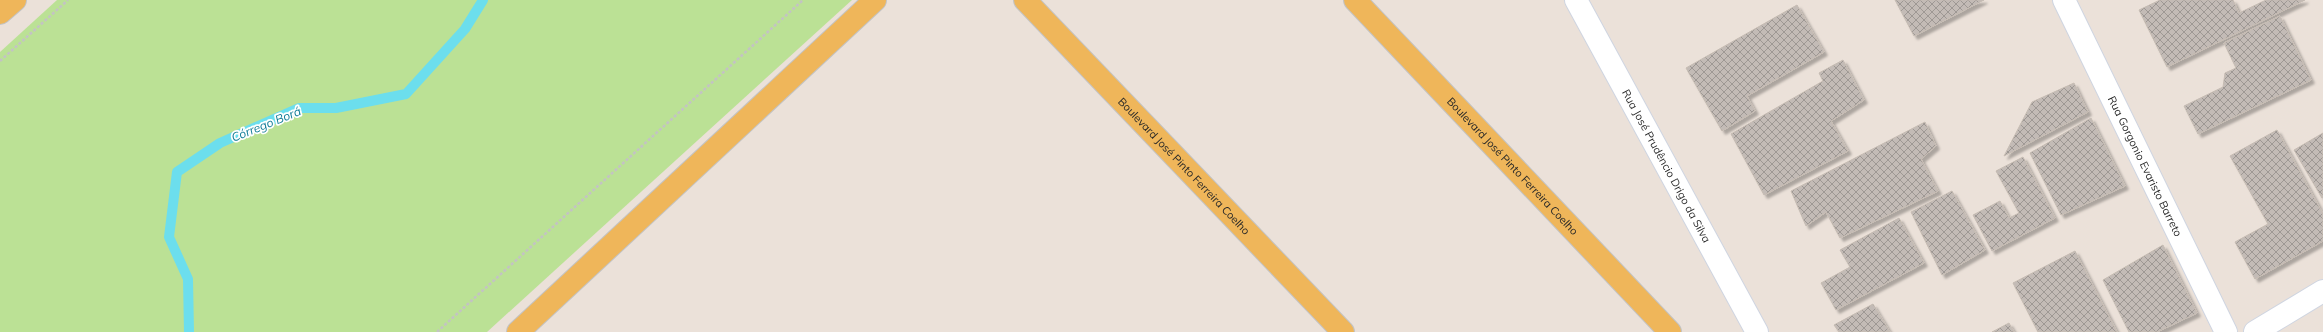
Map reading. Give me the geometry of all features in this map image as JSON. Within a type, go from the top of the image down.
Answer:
[{"type":"main road","points":[[0,13],[15,0]]},
{"type":"main road","points":[[518,332],[875,0]]},
{"type":"main road","name":"Boulevard José Pinto Ferreira Coelho","points":[[1025,0],[1343,332]]},
{"type":"main road","name":"Boulevard José Pinto Ferreira Coelho","points":[[1355,0],[1670,332]]},
{"type":"street","name":"Rua José Prudêncio Drigo da Silva","points":[[1576,0],[1757,332]]},
{"type":"street","name":"Rua Gorgonio Evaristo Barreto","points":[[2064,0],[2226,332]]},
{"type":"street","points":[[2255,332],[2323,291]]},
{"type":"path","points":[[0,61],[68,0]]},
{"type":"path","points":[[437,332],[803,0]]},
{"type":"green space","points":[[57,0],[852,0],[487,332],[0,332],[0,52]]},
{"type":"building","points":[[1895,0],[1984,0],[1914,36]]},
{"type":"building","points":[[2160,0],[2233,0],[2239,13],[2266,0],[2305,0],[2167,67],[2139,10]]},
{"type":"building","points":[[1797,5],[1824,52],[1747,96],[1755,111],[1722,131],[1686,68]]},
{"type":"building","points":[[2280,16],[2311,80],[2198,134],[2184,106],[2223,87],[2225,73],[2236,68],[2224,43]]},
{"type":"building","points":[[1843,60],[1864,100],[1831,121],[1848,151],[1764,195],[1731,134],[1823,81],[1819,73]]},
{"type":"building","points":[[2074,83],[2088,112],[2004,156],[2032,102]]},
{"type":"building","points":[[2091,118],[2125,186],[2061,215],[2030,153]]},
{"type":"building","points":[[1925,122],[1936,146],[1921,159],[1938,191],[1840,238],[1826,212],[1806,226],[1791,191]]},
{"type":"building","points":[[2277,130],[2323,214],[2323,241],[2255,279],[2235,242],[2268,224],[2230,156]]},
{"type":"building","points":[[2323,133],[2323,197],[2322,198],[2294,150]]},
{"type":"building","points":[[2023,157],[2055,218],[1992,251],[1973,215],[2000,201],[2009,218],[2019,213],[1996,171]]},
{"type":"building","points":[[1952,191],[1985,250],[1942,275],[1911,212]]},
{"type":"building","points":[[1899,218],[1924,263],[1836,310],[1821,283],[1850,267],[1840,250]]},
{"type":"building","points":[[2163,245],[2197,313],[2157,332],[2129,332],[2103,280]]},
{"type":"building","points":[[2075,251],[2117,332],[2038,332],[2013,283]]},
{"type":"building","points":[[1873,304],[1890,332],[1839,332],[1834,325]]},
{"type":"building","points":[[2009,323],[2014,332],[1992,332]]},
{"type":"waterway","name":"Córrego Borá","points":[[189,332],[188,279],[169,237],[177,172],[220,143],[299,108],[336,108],[406,94],[465,29],[483,0]]}]
